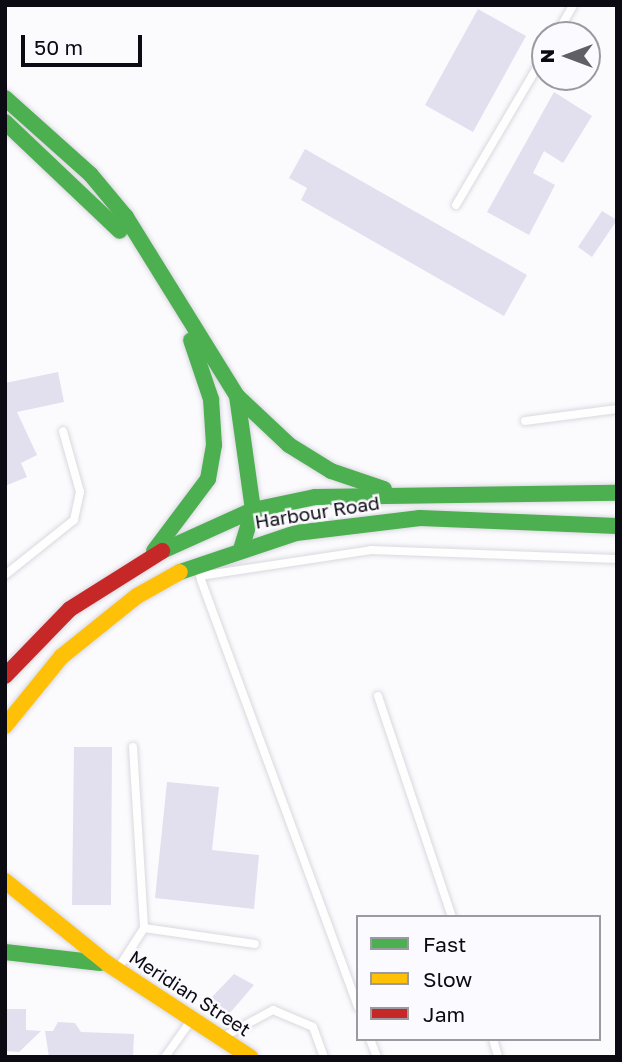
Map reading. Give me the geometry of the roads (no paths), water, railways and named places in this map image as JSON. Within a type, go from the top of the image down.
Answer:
[{"type":"main road","points":[[5,98],[91,175],[126,217],[170,280],[237,396],[269,429],[314,460],[396,494]]},
{"type":"main road","points":[[5,122],[114,224],[159,282],[203,368],[214,421],[208,479],[149,557]]},
{"type":"main road","points":[[237,396],[253,510],[242,547]]},
{"type":"main road","name":"Harbour Road","points":[[5,676],[70,609],[149,557],[253,510],[316,497],[617,493]]},
{"type":"main road","name":"Harbour Road","points":[[5,726],[61,657],[137,596],[195,564],[242,547],[296,533],[420,518],[617,526]]},
{"type":"main road","name":"Meridian Street","points":[[5,881],[112,967],[250,1057]]},
{"type":"main road","name":"Meridian Street","points":[[5,952],[112,967]]},
{"type":"lane","points":[[564,21],[573,5]]},
{"type":"lane","points":[[456,205],[531,78]]},
{"type":"lane","points":[[525,422],[617,409]]},
{"type":"lane","points":[[5,575],[75,520],[80,492],[64,432]]},
{"type":"lane","points":[[201,580],[371,550],[617,559]]},
{"type":"lane","points":[[195,564],[356,1002]]},
{"type":"lane","points":[[378,696],[451,915]]},
{"type":"lane","points":[[112,967],[144,928],[133,747]]},
{"type":"lane","points":[[144,928],[256,944]]},
{"type":"lane","points":[[222,1038],[274,1010],[313,1027],[324,1057]]},
{"type":"lane","points":[[165,1057],[193,1018]]}]
